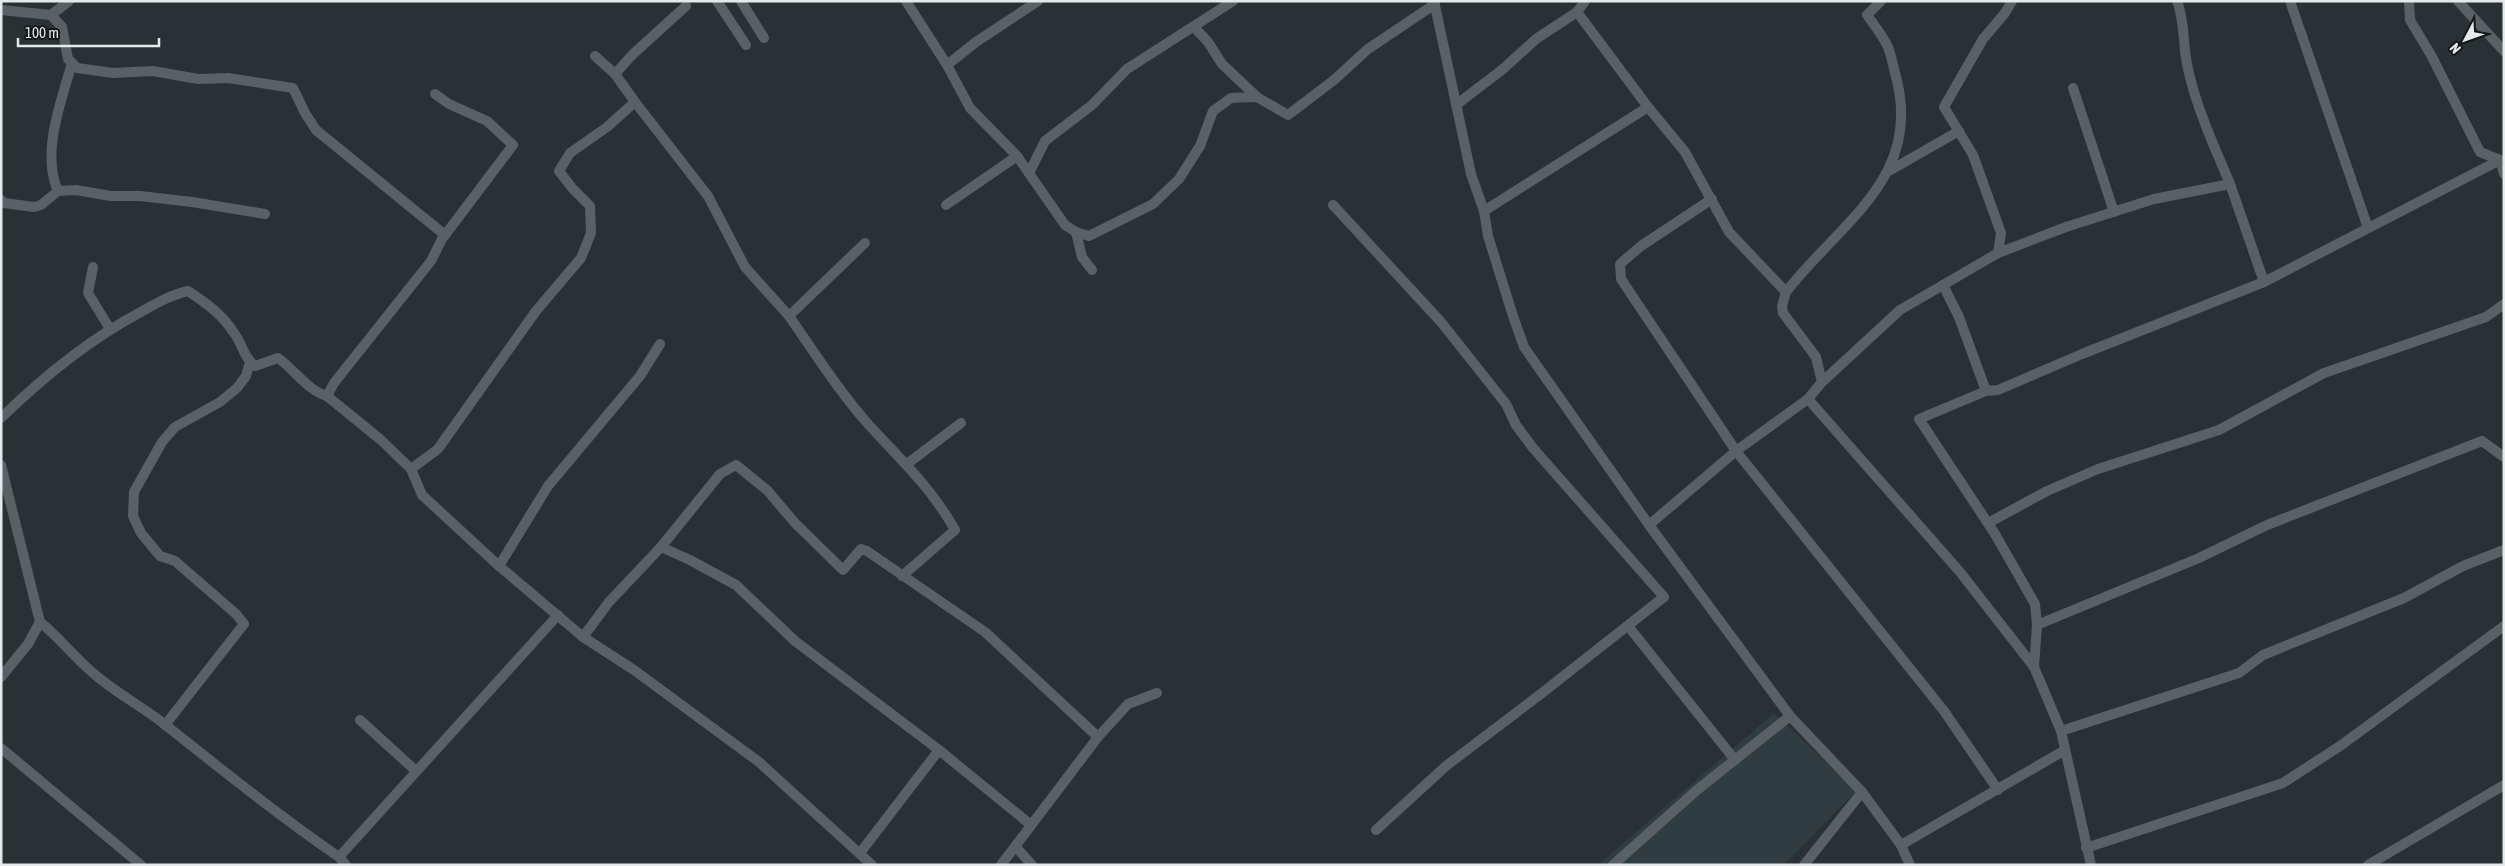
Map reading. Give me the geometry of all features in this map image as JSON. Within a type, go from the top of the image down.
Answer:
[{"type":"street","points":[[51,15],[69,1]]},
{"type":"street","points":[[717,1],[746,45]]},
{"type":"street","points":[[741,1],[764,38]]},
{"type":"street","points":[[906,1],[947,65],[970,108],[1017,156],[1065,225],[1076,232],[1089,236],[1153,204],[1179,179],[1200,146],[1213,111],[1231,98],[1257,97]]},
{"type":"street","points":[[947,65],[976,42],[1038,1]]},
{"type":"street","points":[[1029,173],[1045,141],[1092,105],[1127,69],[1194,28],[1232,1]]},
{"type":"street","points":[[1456,105],[1503,69],[1536,39],[1576,12],[1585,1]]},
{"type":"street","points":[[1822,382],[1816,357],[1783,313],[1782,306],[1786,292],[1844,227],[1890,171],[1898,149],[1902,113],[1900,89],[1888,47],[1867,15],[1880,1]]},
{"type":"street","points":[[2012,1],[2005,13],[1983,39],[1944,107],[1973,155],[2001,233],[2012,248]]},
{"type":"street","points":[[2177,1],[2181,12],[2188,72],[2206,129],[2230,184],[2264,282]]},
{"type":"street","points":[[2290,1],[2368,228]]},
{"type":"street","points":[[2409,1],[2410,20],[2431,55],[2480,152],[2500,160]]},
{"type":"street","points":[[2458,1],[2504,51]]},
{"type":"street","points":[[1194,28],[1208,42],[1222,64],[1257,97],[1288,115],[1334,80],[1368,49],[1434,3],[1471,174],[1484,211],[1488,236],[1524,347],[1650,525],[1790,716],[1862,792],[1901,846],[1910,865]]},
{"type":"street","points":[[615,74],[632,54],[686,6]]},
{"type":"street","points":[[1,10],[51,15],[62,27],[68,58],[77,68],[113,73],[153,71],[198,79],[228,78],[293,88],[316,130],[445,234]]},
{"type":"street","points":[[1576,12],[1648,107],[1685,152],[1729,232],[1786,292]]},
{"type":"street","points":[[595,56],[615,74],[708,196],[745,267],[789,316],[868,423],[907,464],[940,504],[955,530],[902,576]]},
{"type":"street","points":[[58,191],[53,179],[52,157],[57,117],[72,63]]},
{"type":"street","points":[[2073,88],[2114,212]]},
{"type":"street","points":[[327,396],[334,383],[431,261],[445,234],[513,145],[487,120],[449,104],[435,94]]},
{"type":"street","points":[[411,468],[438,448],[536,311],[581,258],[591,233],[590,206],[559,171],[570,152],[607,127],[635,102]]},
{"type":"street","points":[[1484,211],[1648,107]]},
{"type":"street","points":[[1890,171],[1959,131]]},
{"type":"street","points":[[946,206],[1017,156]]},
{"type":"street","points":[[2034,667],[2037,625],[2036,604],[1988,523],[1920,418],[1986,391],[1998,390],[2082,354],[2264,282],[2500,160]]},
{"type":"street","points":[[2500,160],[2504,174]]},
{"type":"street","points":[[1650,525],[1736,451],[1808,399],[1822,382],[1900,310],[1998,253],[2154,199],[2230,184]]},
{"type":"street","points":[[1,200],[4,204],[34,208],[41,205],[58,191],[76,190],[111,196],[140,196],[265,214]]},
{"type":"street","points":[[1712,199],[1641,246],[1620,264],[1621,279],[1736,451],[1944,711],[1998,790]]},
{"type":"street","points":[[1333,205],[1442,322],[1506,404],[1516,425],[1533,448],[1664,597],[1446,766],[1376,830]]},
{"type":"street","points":[[1076,232],[1082,257],[1092,270]]},
{"type":"street","points":[[1998,253],[2001,233]]},
{"type":"street","points":[[789,316],[865,243]]},
{"type":"street","points":[[93,267],[88,292],[110,329]]},
{"type":"street","points":[[1943,285],[1959,317],[1986,391]]},
{"type":"street","points":[[1,418],[74,353],[110,329],[174,294],[188,292],[216,310],[235,333],[250,362],[255,366],[278,358],[292,367],[317,393],[327,396],[411,468],[422,495],[499,566],[583,637],[634,670],[759,762],[872,865]]},
{"type":"street","points":[[1988,523],[2048,491],[2098,469],[2219,430],[2324,373],[2486,317],[2504,304]]},
{"type":"street","points":[[499,566],[548,486],[640,376],[660,344]]},
{"type":"street","points":[[165,725],[244,624],[236,614],[175,561],[160,556],[141,533],[134,516],[134,492],[162,442],[175,426],[220,402],[237,388],[246,376],[250,362]]},
{"type":"street","points":[[1808,399],[1960,572],[2034,667],[2061,730],[2090,865]]},
{"type":"street","points":[[907,464],[961,423]]},
{"type":"street","points":[[2037,625],[2198,558],[2267,525],[2482,441],[2504,457]]},
{"type":"street","points":[[1,465],[40,622],[60,638],[91,672],[165,725],[243,787],[342,861],[416,771],[558,614]]},
{"type":"street","points":[[583,637],[609,602],[661,547],[720,474],[736,465],[767,490],[795,523],[843,570],[863,549],[985,632],[1098,737]]},
{"type":"street","points":[[661,547],[690,560],[736,586],[795,641],[939,750],[1030,825]]},
{"type":"street","points":[[2061,730],[2239,674],[2262,655],[2404,598],[2463,566],[2504,550]]},
{"type":"street","points":[[1,677],[28,644],[40,622]]},
{"type":"street","points":[[1628,626],[1735,760]]},
{"type":"street","points":[[2086,848],[2283,783],[2340,746],[2504,626]]},
{"type":"street","points":[[1001,865],[1098,737],[1128,704],[1158,693]]},
{"type":"street","points":[[1613,865],[1735,760],[1790,716]]},
{"type":"street","points":[[360,720],[416,771]]},
{"type":"street","points":[[1,748],[134,863]]},
{"type":"street","points":[[860,853],[939,750]]},
{"type":"street","points":[[1901,846],[2064,750]]},
{"type":"street","points":[[2368,865],[2504,786]]},
{"type":"street","points":[[1804,865],[1862,792]]},
{"type":"street","points":[[1016,847],[1032,865]]},
{"type":"shaded area","points":[[1774,713],[1856,791],[1784,865],[1598,865]]}]
